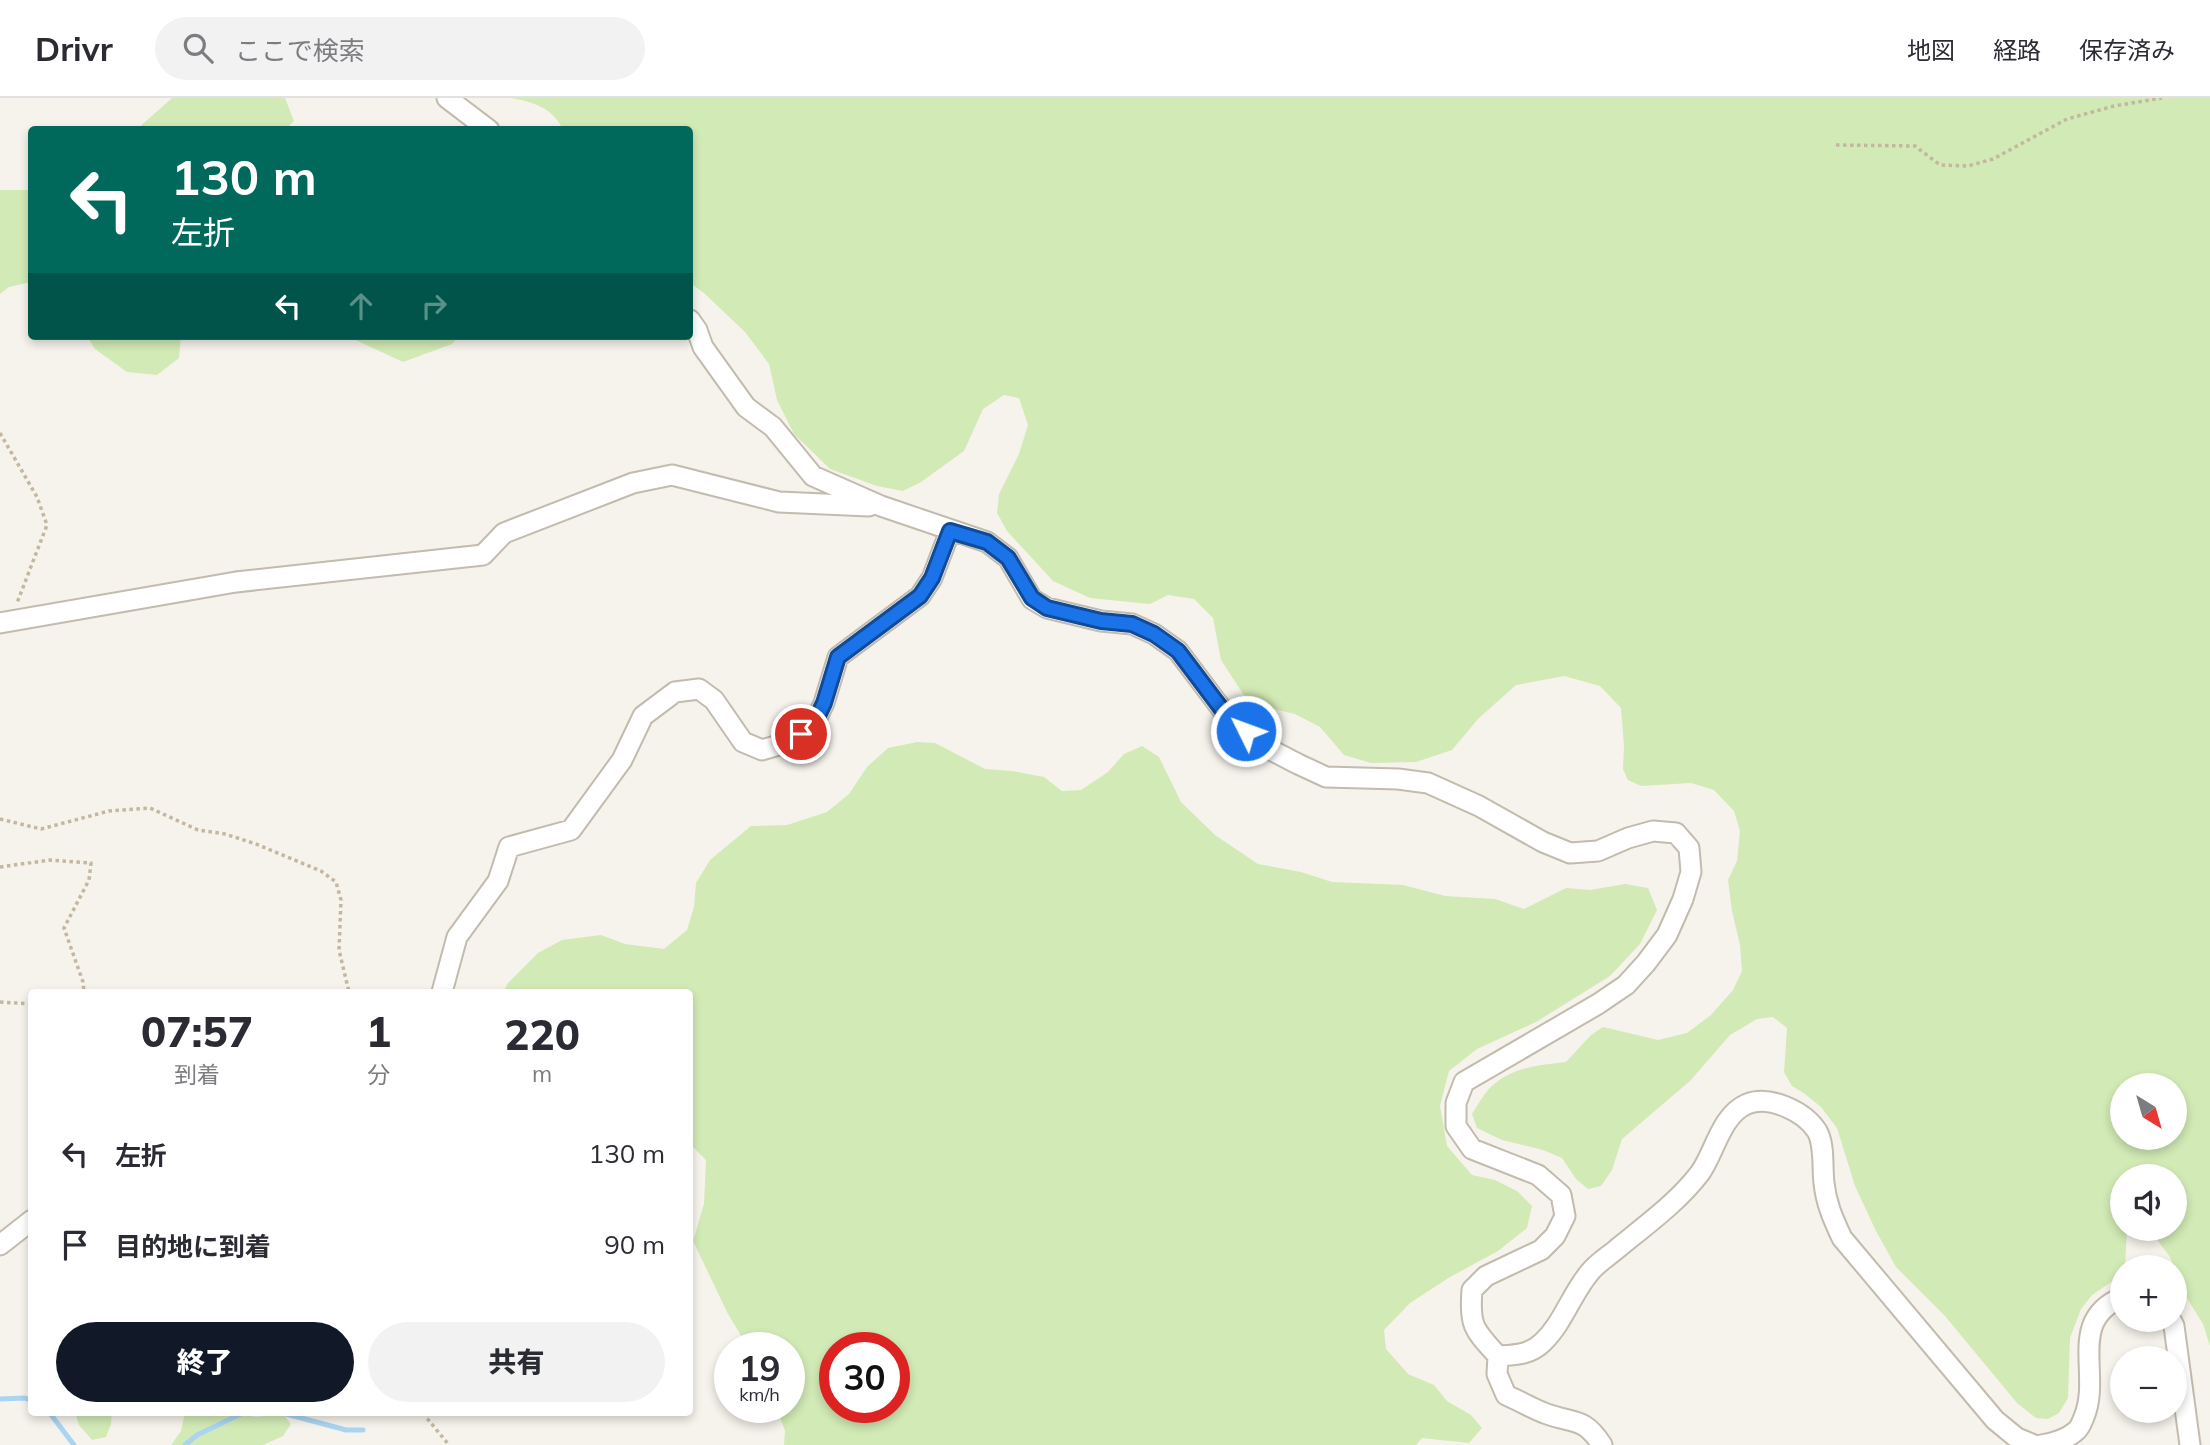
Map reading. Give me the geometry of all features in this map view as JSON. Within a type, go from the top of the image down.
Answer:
[{"type":"street","points":[[447,98],[484,126]]},
{"type":"street","points":[[693,324],[703,347],[746,407],[772,427],[813,477],[881,506],[987,542],[1008,558],[1032,598],[1047,608],[1101,621],[1132,624],[1154,634],[1178,651],[1227,716],[1271,750],[1326,777],[1398,779],[1428,783],[1570,853],[1598,851],[1653,831],[1676,832],[1689,848],[1691,872],[1683,900],[1667,935],[1626,985],[1464,1082],[1456,1103],[1456,1126],[1472,1149],[1538,1175],[1561,1195],[1565,1216],[1556,1236],[1541,1250],[1486,1276],[1472,1290],[1470,1314],[1479,1335],[1498,1356],[1497,1374],[1506,1395],[1547,1414],[1580,1422],[1592,1430],[1602,1445]]},
{"type":"street","points":[[5,621],[236,582],[483,555],[504,533],[633,483],[672,475],[779,502],[881,506]]},
{"type":"street","points":[[443,989],[457,937],[498,881],[509,847],[572,830],[622,761],[643,716],[675,692],[699,689],[715,700],[743,743],[762,750],[789,742],[813,726],[824,703],[838,657],[920,596],[932,578],[950,531]]},
{"type":"street","points":[[1498,1356],[1523,1354],[1542,1343],[1590,1271],[1684,1191],[1701,1171],[1729,1120],[1745,1105],[1765,1100],[1802,1116],[1817,1131],[1829,1211],[1842,1238],[1995,1420],[2017,1438],[2034,1445]]},
{"type":"street","points":[[0,1245],[28,1223]]},
{"type":"street","points":[[2041,1445],[2058,1442],[2078,1430],[2087,1409],[2090,1328],[2101,1308],[2110,1304]]},
{"type":"street","points":[[2175,1332],[2190,1445]]},
{"type":"path","points":[[1836,145],[1915,146],[1940,165],[1968,166],[1993,159],[2067,119],[2114,106],[2162,98]]},
{"type":"path","points":[[0,433],[37,497],[47,525],[5,621]]},
{"type":"path","points":[[0,819],[41,829],[109,811],[150,808],[198,831],[225,834],[256,844],[321,871],[336,882],[341,900],[339,950],[348,989]]},
{"type":"path","points":[[0,867],[50,860],[90,863],[89,880],[64,928],[84,989]]},
{"type":"path","points":[[0,1002],[28,1004]]},
{"type":"path","points":[[426,1416],[449,1445]]},
{"type":"green space","points":[[172,98],[285,98],[294,121],[289,126],[140,126]]},
{"type":"green space","points":[[512,98],[2210,98],[2210,1346],[2203,1324],[2187,1298],[2187,1255],[2168,1255],[2158,1241],[2187,1241],[2187,1164],[2110,1164],[2110,1241],[2126,1241],[2126,1255],[2110,1255],[2110,1283],[2092,1295],[2081,1309],[2070,1338],[2068,1398],[2059,1413],[2048,1419],[2036,1418],[2017,1403],[1945,1316],[1896,1267],[1855,1186],[1837,1128],[1821,1107],[1792,1086],[1784,1072],[1787,1028],[1773,1017],[1757,1019],[1730,1035],[1690,1081],[1622,1139],[1612,1170],[1601,1186],[1588,1189],[1576,1179],[1562,1158],[1543,1150],[1502,1140],[1477,1128],[1472,1114],[1489,1089],[1508,1075],[1527,1068],[1566,1062],[1591,1035],[1603,1027],[1658,1040],[1687,1033],[1711,1015],[1733,990],[1742,971],[1728,880],[1737,861],[1740,831],[1734,811],[1714,790],[1691,783],[1641,786],[1628,780],[1623,769],[1621,708],[1600,686],[1564,676],[1516,685],[1478,719],[1452,750],[1416,762],[1371,763],[1344,755],[1320,727],[1295,714],[1261,706],[1245,697],[1221,660],[1213,618],[1194,599],[1168,595],[1150,604],[1090,598],[1053,581],[1007,531],[997,513],[999,494],[1019,454],[1028,425],[1019,398],[1004,395],[983,409],[964,451],[921,482],[903,491],[877,486],[830,469],[794,434],[777,400],[769,364],[745,332],[693,285],[693,126],[561,126],[548,111],[535,104]]},
{"type":"green space","points":[[0,190],[28,190],[28,283],[9,287],[0,294]]},
{"type":"green space","points":[[89,340],[181,340],[179,358],[157,375],[127,372],[95,349]]},
{"type":"green space","points":[[356,340],[456,340],[452,344],[403,362]]},
{"type":"green space","points":[[917,742],[935,743],[985,769],[1044,777],[1062,791],[1081,790],[1108,772],[1124,754],[1142,746],[1159,757],[1181,802],[1215,835],[1258,864],[1301,872],[1332,882],[1403,885],[1445,896],[1495,899],[1524,909],[1566,888],[1590,890],[1625,884],[1648,888],[1657,910],[1640,944],[1610,976],[1536,1022],[1477,1049],[1449,1071],[1440,1106],[1447,1146],[1472,1175],[1495,1180],[1517,1191],[1532,1206],[1527,1228],[1498,1251],[1410,1303],[1384,1330],[1386,1349],[1408,1374],[1434,1385],[1447,1401],[1471,1415],[1482,1428],[1469,1443],[1422,1438],[1416,1445],[784,1445],[785,1431],[782,1423],[805,1423],[805,1332],[739,1332],[693,1241],[704,1204],[706,1160],[693,1147],[693,989],[505,989],[538,953],[562,940],[601,935],[625,944],[664,949],[687,930],[694,907],[696,883],[710,860],[751,826],[787,825],[827,812],[849,794],[867,767],[888,748]]},
{"type":"green space","points":[[76,1416],[112,1416],[106,1437],[92,1440],[79,1425]]},
{"type":"green space","points":[[184,1416],[285,1416],[291,1424],[283,1436],[263,1445],[171,1445],[181,1431]]},
{"type":"waterway","points":[[0,1399],[28,1399]]},
{"type":"waterway","points":[[52,1416],[74,1445]]},
{"type":"waterway","points":[[185,1445],[197,1435],[237,1416]]},
{"type":"waterway","points":[[294,1416],[346,1430],[363,1430]]},
{"type":"route","points":[[801,734],[813,726],[824,703],[838,657],[920,596],[932,578],[950,531],[987,542],[1008,558],[1032,598],[1047,608],[1101,621],[1132,624],[1154,634],[1178,651],[1227,716],[1246,731]]}]
